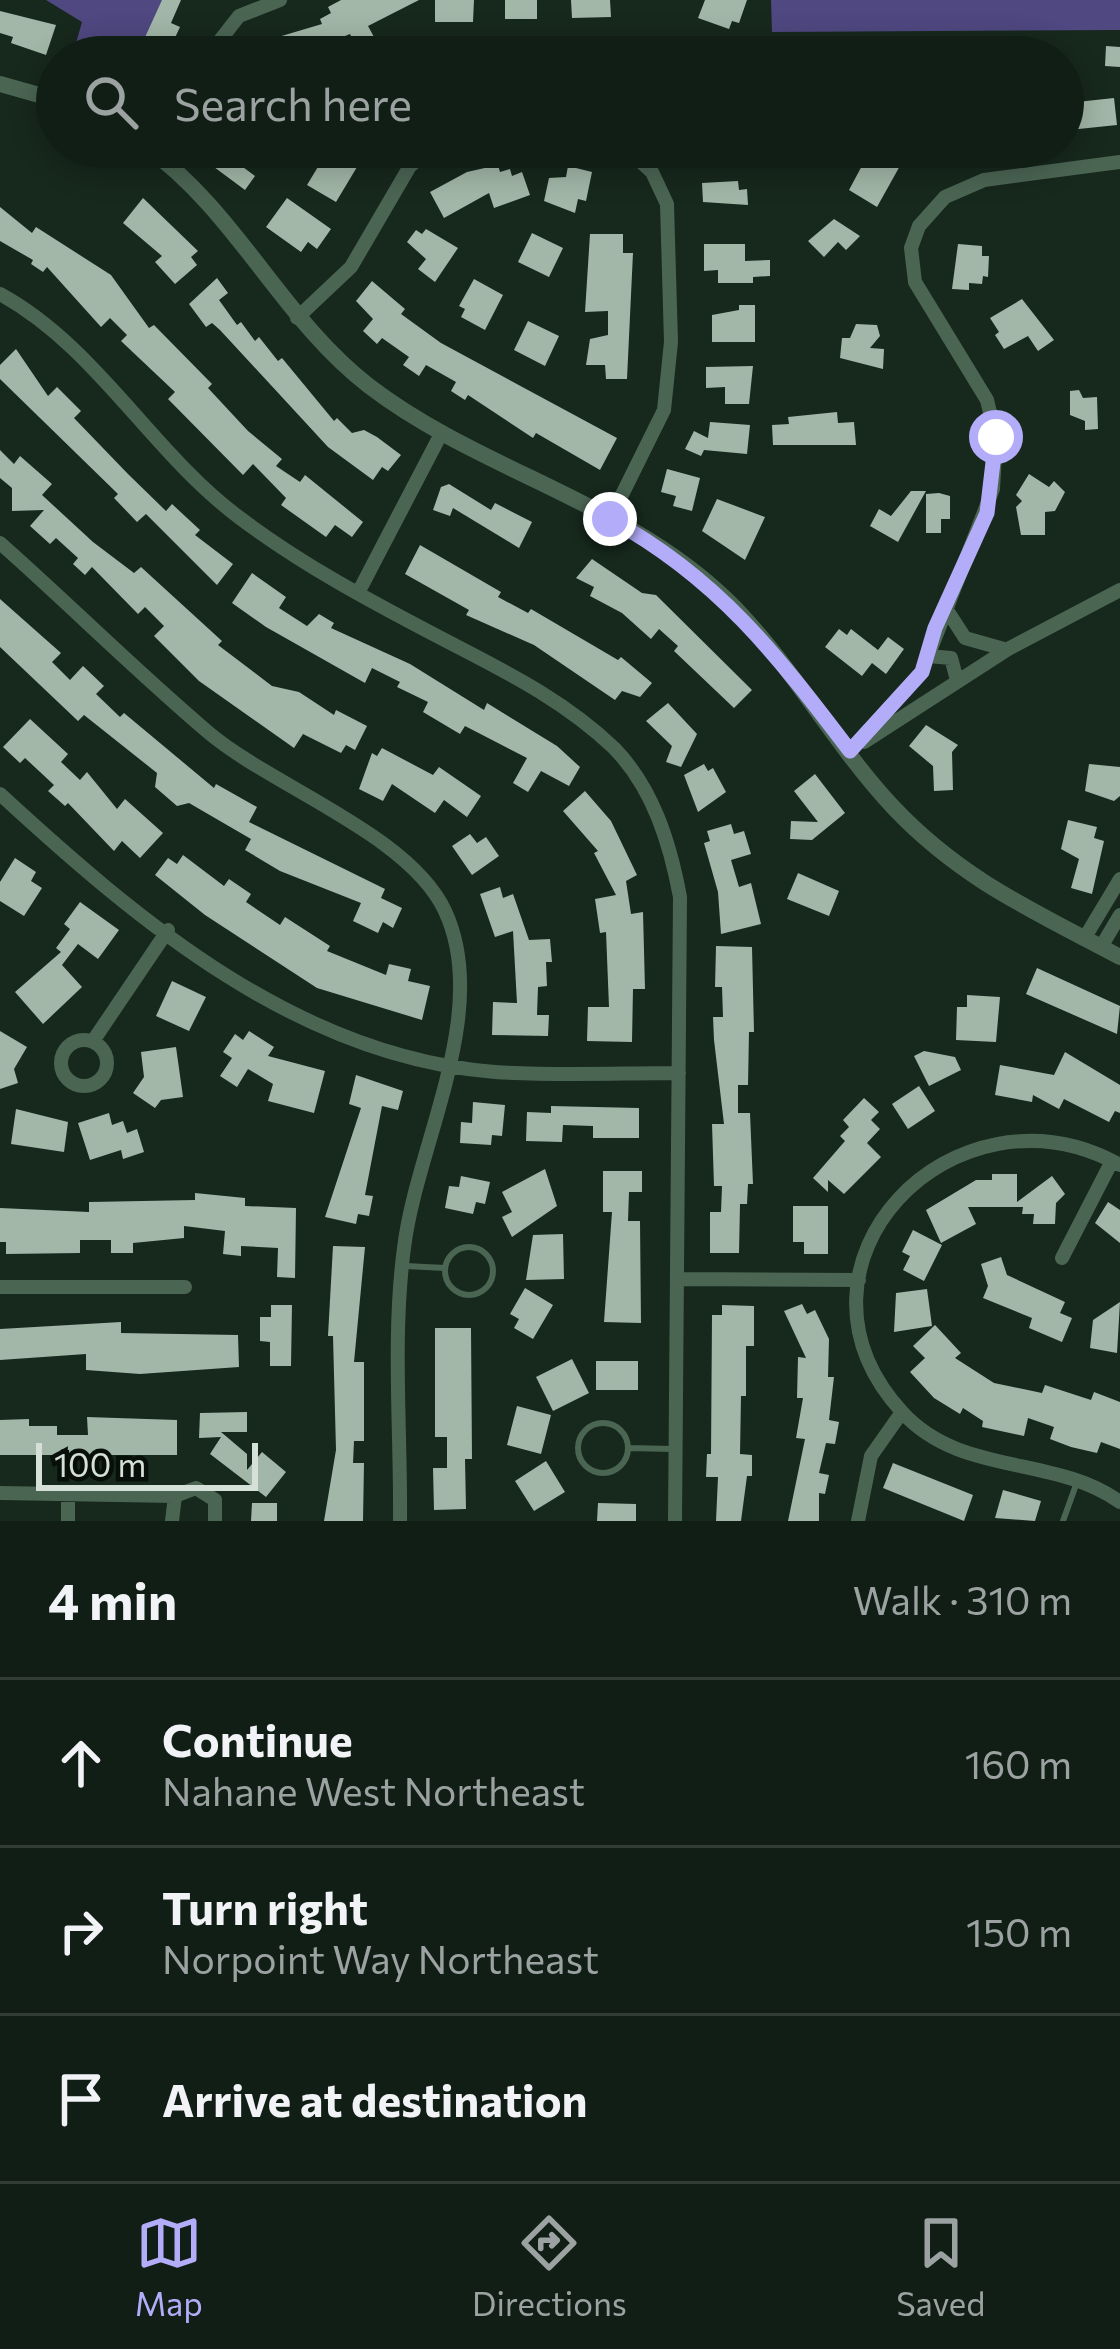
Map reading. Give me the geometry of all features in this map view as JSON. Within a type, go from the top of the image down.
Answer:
[{"type":"street","points":[[223,36],[238,16],[280,0]]},
{"type":"street","points":[[0,85],[36,94]]},
{"type":"street","points":[[1084,167],[1120,163]]},
{"type":"street","points":[[174,168],[222,217],[297,318],[369,386],[442,432],[610,519],[682,563],[727,600],[890,804],[967,874],[1120,957]]},
{"type":"street","points":[[297,318],[351,268],[409,168]]},
{"type":"street","points":[[610,519],[664,410],[671,342],[667,204],[648,168]]},
{"type":"street","points":[[850,751],[922,672],[987,513],[996,437],[979,381],[920,295],[911,262],[913,238],[933,206],[958,190],[1005,176],[1076,168]]},
{"type":"street","points":[[0,294],[55,330],[238,517],[358,593],[549,694],[580,717],[632,770],[662,826],[680,897],[675,1521]]},
{"type":"street","points":[[358,593],[442,432]]},
{"type":"street","points":[[0,543],[211,734],[418,871],[446,914],[458,955],[460,991],[449,1062],[402,1266],[400,1521]]},
{"type":"street","points":[[850,751],[956,680],[1120,590]]},
{"type":"street","points":[[945,607],[965,638],[985,648],[1008,649]]},
{"type":"street","points":[[928,656],[951,658],[956,680]]},
{"type":"street","points":[[0,818],[5,798],[100,882],[300,1020],[344,1039],[496,1072],[679,1073]]},
{"type":"street","points":[[1093,943],[1120,879]]},
{"type":"street","points":[[1093,943],[1120,915]]},
{"type":"street","points":[[93,1041],[168,930]]},
{"type":"street","points":[[1062,1258],[1116,1163],[1057,1142],[1022,1141],[992,1142],[942,1160],[889,1206],[859,1280],[865,1348],[902,1412],[962,1453],[1078,1479],[1120,1502]]},
{"type":"street","points":[[678,1279],[859,1280]]},
{"type":"street","points":[[0,1287],[185,1287]]},
{"type":"street","points":[[858,1521],[871,1456],[902,1412]]},
{"type":"street","points":[[0,1493],[175,1496],[188,1488],[203,1490],[214,1500],[215,1521]]},
{"type":"street","points":[[68,1494],[68,1521]]},
{"type":"street","points":[[172,1521],[175,1496]]},
{"type":"lane","points":[[477,1248],[490,1258],[494,1274],[487,1288],[466,1296],[448,1283],[445,1268],[453,1253],[477,1248]]},
{"type":"lane","points":[[402,1266],[445,1268]]},
{"type":"lane","points":[[603,1423],[618,1428],[628,1448],[622,1464],[607,1472],[590,1469],[578,1449],[583,1433],[603,1423]]},
{"type":"lane","points":[[628,1448],[677,1449]]},
{"type":"lane","points":[[1063,1521],[1078,1479]]},
{"type":"shaded area","points":[[46,0],[171,0],[152,36],[78,36],[82,22]]},
{"type":"shaded area","points":[[771,0],[1120,0],[1120,30],[772,32]]},
{"type":"building","points":[[162,0],[181,0],[171,23],[180,27],[176,36],[146,36]]},
{"type":"building","points":[[341,0],[419,0],[368,26],[373,36],[282,36],[322,24],[320,19],[331,13],[328,7]]},
{"type":"building","points":[[435,0],[474,0],[473,22],[435,22]]},
{"type":"building","points":[[505,0],[537,0],[537,19],[505,19]]},
{"type":"building","points":[[571,0],[610,0],[611,17],[572,18]]},
{"type":"building","points":[[705,0],[747,0],[739,23],[732,21],[729,29],[698,18]]},
{"type":"building","points":[[0,11],[56,25],[52,36],[36,36],[36,52],[11,43],[13,37],[0,33]]},
{"type":"building","points":[[1106,46],[1120,47],[1120,67],[1105,66]]},
{"type":"building","points":[[1114,98],[1117,125],[1084,128],[1084,101]]},
{"type":"building","points":[[215,168],[244,168],[255,176],[245,190]]},
{"type":"building","points":[[317,168],[356,168],[336,202],[307,185]]},
{"type":"building","points":[[499,168],[500,172],[510,169],[512,176],[522,172],[530,195],[494,208],[489,193],[444,218],[430,192],[467,172]]},
{"type":"building","points":[[568,168],[592,172],[586,201],[578,199],[575,213],[544,201],[549,178],[566,177]]},
{"type":"building","points":[[861,168],[899,168],[877,207],[849,190]]},
{"type":"building","points":[[738,181],[739,190],[747,189],[748,205],[703,202],[702,183]]},
{"type":"building","points":[[143,198],[198,251],[191,257],[197,265],[175,284],[155,262],[162,256],[123,223]]},
{"type":"building","points":[[287,198],[331,229],[317,249],[308,242],[301,252],[266,227]]},
{"type":"building","points":[[0,207],[32,233],[36,227],[111,275],[149,328],[154,325],[212,384],[208,388],[248,431],[282,459],[276,466],[300,482],[305,475],[363,522],[352,537],[335,525],[326,537],[281,505],[286,498],[253,464],[243,475],[168,399],[175,392],[121,341],[127,335],[110,318],[101,327],[47,267],[43,272],[31,264],[33,260],[0,241]]},
{"type":"building","points":[[834,219],[860,236],[846,250],[838,242],[824,257],[808,241]]},
{"type":"building","points":[[426,229],[458,248],[435,282],[418,269],[426,259],[407,242],[416,230],[422,234]]},
{"type":"building","points":[[532,233],[563,248],[549,277],[518,262]]},
{"type":"building","points":[[590,234],[623,234],[623,253],[633,253],[627,379],[606,379],[605,365],[586,365],[590,339],[608,335],[608,311],[585,312]]},
{"type":"building","points":[[704,244],[745,244],[745,261],[770,260],[770,276],[753,277],[753,283],[718,283],[718,270],[704,271]]},
{"type":"building","points":[[958,244],[982,246],[982,256],[989,256],[988,277],[983,276],[982,284],[969,283],[969,290],[952,289]]},
{"type":"building","points":[[217,278],[228,293],[219,300],[237,325],[241,322],[255,341],[259,337],[278,361],[282,358],[334,421],[337,418],[352,433],[364,430],[401,455],[388,471],[382,467],[373,480],[328,447],[220,330],[212,323],[206,327],[189,304]]},
{"type":"building","points":[[474,279],[503,295],[485,330],[461,317],[465,309],[459,306]]},
{"type":"building","points":[[372,281],[405,309],[401,314],[441,343],[617,438],[600,470],[536,433],[533,438],[468,395],[465,400],[451,391],[456,382],[426,365],[419,376],[403,365],[409,357],[382,338],[377,344],[363,331],[373,319],[356,301]]},
{"type":"building","points":[[1022,299],[1054,340],[1038,351],[1028,336],[1004,349],[995,335],[999,332],[990,318]]},
{"type":"building","points":[[739,305],[755,305],[755,342],[712,342],[712,315],[739,310]]},
{"type":"building","points":[[528,321],[559,336],[545,366],[514,350]]},
{"type":"building","points":[[856,324],[877,325],[880,336],[870,348],[884,349],[883,369],[840,358],[842,338],[850,338]]},
{"type":"building","points":[[16,349],[48,396],[57,387],[81,411],[74,418],[128,474],[166,511],[172,504],[200,530],[195,535],[233,564],[217,585],[146,514],[137,522],[114,498],[118,494],[0,379],[0,365]]},
{"type":"building","points":[[753,366],[749,404],[725,404],[725,387],[706,388],[706,367]]},
{"type":"building","points":[[1079,390],[1083,398],[1097,397],[1098,429],[1085,430],[1085,421],[1070,415],[1070,391]]},
{"type":"building","points":[[837,412],[838,423],[854,422],[856,445],[773,445],[772,425],[789,424],[788,417]]},
{"type":"building","points":[[710,422],[750,425],[747,454],[704,450],[701,456],[685,449],[694,431],[708,438]]},
{"type":"building","points":[[0,450],[14,464],[20,456],[52,484],[42,495],[93,542],[134,573],[141,567],[222,641],[218,645],[272,686],[299,692],[334,715],[336,710],[367,726],[355,750],[346,745],[341,753],[303,734],[294,748],[199,681],[154,636],[164,626],[145,607],[138,614],[92,567],[85,575],[73,564],[78,558],[56,538],[50,544],[30,526],[44,510],[12,511],[12,488],[0,478]]},
{"type":"building","points":[[667,469],[700,478],[692,511],[673,506],[676,496],[661,492]]},
{"type":"building","points":[[1029,474],[1049,487],[1054,481],[1065,492],[1055,511],[1045,512],[1045,535],[1021,535],[1016,507],[1022,501],[1016,495]]},
{"type":"building","points":[[449,484],[491,510],[495,503],[532,522],[519,548],[453,508],[450,516],[433,510],[441,487]]},
{"type":"building","points":[[911,491],[926,491],[898,542],[870,526],[879,509],[891,516]]},
{"type":"building","points":[[926,494],[950,496],[950,519],[941,519],[941,533],[926,533]]},
{"type":"building","points":[[717,499],[765,517],[745,560],[702,531]]},
{"type":"building","points":[[420,545],[501,592],[498,597],[528,613],[531,609],[618,660],[621,657],[652,683],[640,697],[622,691],[615,700],[534,645],[466,615],[469,610],[405,574]]},
{"type":"building","points":[[592,559],[642,593],[656,595],[752,690],[734,708],[674,651],[678,646],[659,629],[651,639],[622,613],[590,596],[594,587],[576,578]]},
{"type":"building","points":[[252,573],[286,597],[279,608],[307,626],[319,614],[334,623],[331,628],[410,664],[484,710],[487,703],[557,746],[580,767],[569,786],[541,771],[528,792],[513,783],[527,758],[465,726],[460,734],[423,712],[428,702],[397,687],[400,682],[372,668],[365,683],[266,627],[232,603]]},
{"type":"building","points":[[0,599],[61,653],[52,662],[70,680],[83,666],[104,686],[96,694],[120,717],[124,713],[214,788],[216,784],[257,807],[249,822],[385,889],[381,898],[402,908],[393,928],[383,922],[378,933],[353,921],[361,903],[280,871],[245,850],[251,839],[189,803],[177,806],[155,787],[157,773],[84,715],[78,721],[0,647]]},
{"type":"building","points":[[839,629],[847,635],[851,629],[878,650],[888,637],[904,649],[886,674],[872,663],[862,676],[825,647]]},
{"type":"building","points":[[668,703],[697,734],[681,767],[666,762],[672,746],[646,721]]},
{"type":"building","points":[[30,719],[68,754],[61,762],[80,780],[87,772],[117,809],[125,799],[163,833],[140,858],[122,841],[114,851],[68,803],[65,806],[48,791],[54,785],[25,758],[20,763],[3,747]]},
{"type":"building","points":[[926,725],[958,745],[952,752],[953,790],[934,791],[933,766],[909,746]]},
{"type":"building","points":[[382,748],[433,775],[439,767],[481,796],[467,817],[444,800],[435,813],[392,784],[383,801],[359,789],[372,753],[377,756]]},
{"type":"building","points":[[704,764],[708,771],[713,768],[726,792],[698,812],[684,775]]},
{"type":"building","points":[[1089,764],[1120,767],[1120,796],[1114,801],[1085,791]]},
{"type":"building","points":[[815,774],[845,813],[812,840],[790,839],[791,821],[818,822],[794,791]]},
{"type":"building","points":[[585,791],[611,821],[637,875],[626,881],[631,914],[643,912],[645,989],[633,989],[632,1042],[587,1041],[588,1007],[609,1007],[606,932],[600,933],[595,899],[616,895],[594,853],[598,851],[563,811]]},
{"type":"building","points":[[1068,820],[1097,827],[1094,838],[1104,841],[1092,894],[1071,888],[1079,859],[1061,849]]},
{"type":"building","points":[[731,824],[734,834],[744,831],[751,854],[731,860],[739,887],[751,883],[761,924],[721,934],[718,892],[704,843],[710,841],[707,831]]},
{"type":"building","points":[[470,834],[477,843],[486,837],[499,856],[472,875],[452,846]]},
{"type":"building","points":[[183,855],[224,886],[229,879],[251,894],[246,902],[280,925],[285,917],[330,946],[327,951],[386,975],[389,964],[411,969],[408,981],[430,986],[422,1020],[317,988],[205,915],[155,875],[168,858],[177,864]]},
{"type":"building","points":[[15,858],[36,872],[31,881],[42,888],[24,916],[0,901],[0,882]]},
{"type":"building","points":[[798,873],[839,891],[829,916],[787,899]]},
{"type":"building","points":[[500,887],[503,898],[513,894],[529,940],[550,939],[552,962],[546,962],[547,986],[538,987],[537,1015],[549,1015],[548,1036],[492,1035],[493,1002],[517,1003],[513,931],[495,937],[480,894]]},
{"type":"building","points":[[80,902],[119,930],[98,959],[78,944],[62,965],[82,987],[43,1024],[15,992],[61,952],[56,948],[70,929],[64,924]]},
{"type":"building","points":[[716,946],[752,947],[754,1032],[749,1032],[748,1085],[738,1085],[738,1113],[750,1113],[753,1184],[748,1184],[747,1204],[740,1204],[739,1253],[710,1253],[710,1212],[721,1212],[722,1186],[714,1186],[712,1124],[724,1124],[714,1040],[713,1017],[723,1017],[722,987],[715,987]]},
{"type":"building","points":[[1037,968],[1120,1006],[1117,1034],[1026,994]]},
{"type":"building","points":[[172,981],[206,997],[189,1031],[156,1016]]},
{"type":"building","points":[[967,995],[1000,997],[996,1042],[956,1040],[957,1007],[967,1007]]},
{"type":"building","points":[[0,1031],[27,1047],[14,1069],[18,1083],[0,1089]]},
{"type":"building","points":[[249,1031],[274,1047],[268,1056],[325,1071],[314,1113],[268,1101],[273,1084],[248,1069],[237,1087],[220,1076],[232,1058],[223,1052],[235,1034],[243,1040]]},
{"type":"building","points":[[176,1047],[183,1097],[161,1100],[155,1108],[133,1093],[144,1077],[141,1052]]},
{"type":"building","points":[[924,1051],[955,1057],[961,1070],[929,1086],[914,1056]]},
{"type":"building","points":[[1065,1052],[1120,1085],[1120,1113],[1115,1111],[1109,1122],[1064,1099],[1059,1109],[1033,1095],[1032,1102],[995,1095],[1000,1065],[1054,1075]]},
{"type":"building","points":[[356,1075],[403,1091],[398,1110],[382,1106],[365,1195],[373,1196],[369,1216],[358,1214],[356,1224],[325,1217],[361,1108],[349,1104]]},
{"type":"building","points":[[919,1086],[935,1111],[908,1129],[892,1104]]},
{"type":"building","points":[[864,1098],[879,1112],[871,1120],[880,1129],[867,1143],[881,1157],[844,1194],[828,1180],[828,1192],[813,1178],[845,1141],[840,1136],[849,1127],[843,1120]]},
{"type":"building","points":[[473,1102],[505,1105],[502,1136],[492,1135],[491,1145],[460,1143],[461,1122],[472,1123]]},
{"type":"building","points":[[551,1106],[639,1108],[639,1138],[593,1138],[593,1126],[563,1125],[562,1142],[526,1141],[527,1112],[551,1113]]},
{"type":"building","points":[[16,1109],[68,1122],[64,1152],[11,1144]]},
{"type":"building","points":[[109,1113],[112,1125],[123,1121],[127,1133],[137,1129],[144,1152],[123,1159],[121,1150],[90,1160],[78,1123]]},
{"type":"building","points":[[545,1169],[557,1206],[512,1237],[502,1217],[512,1212],[502,1192]]},
{"type":"building","points":[[603,1171],[642,1171],[642,1192],[629,1192],[628,1221],[640,1221],[641,1323],[604,1322],[612,1212],[603,1212]]},
{"type":"building","points":[[992,1174],[1017,1174],[1017,1202],[1052,1176],[1065,1194],[1056,1203],[1055,1224],[1033,1224],[1034,1214],[1022,1214],[1023,1207],[968,1207],[976,1224],[941,1243],[926,1210],[976,1180],[992,1180]]},
{"type":"building","points":[[461,1176],[490,1182],[485,1204],[476,1202],[473,1214],[445,1208],[449,1186],[459,1187]]},
{"type":"building","points":[[195,1193],[245,1198],[245,1206],[296,1208],[295,1278],[277,1277],[278,1248],[241,1246],[241,1256],[223,1254],[225,1231],[184,1226],[184,1238],[133,1243],[133,1253],[111,1253],[111,1240],[80,1240],[80,1253],[6,1254],[6,1242],[0,1242],[0,1208],[89,1212],[89,1202],[195,1200]]},
{"type":"building","points":[[1108,1202],[1120,1210],[1120,1243],[1095,1223]]},
{"type":"building","points":[[793,1206],[828,1206],[828,1254],[804,1254],[804,1242],[793,1242]]},
{"type":"building","points":[[913,1230],[942,1245],[924,1281],[903,1270],[910,1256],[902,1252]]},
{"type":"building","points":[[563,1234],[564,1279],[526,1280],[533,1235]]},
{"type":"building","points":[[333,1246],[365,1247],[354,1362],[364,1362],[364,1441],[354,1441],[353,1463],[364,1463],[363,1521],[324,1521],[336,1450],[333,1336],[328,1336]]},
{"type":"building","points":[[1001,1257],[1007,1275],[1065,1302],[1060,1313],[1072,1318],[1062,1342],[1029,1328],[1032,1318],[983,1298],[988,1286],[981,1264]]},
{"type":"building","points":[[525,1288],[553,1305],[533,1339],[514,1328],[519,1319],[510,1314]]},
{"type":"building","points":[[927,1289],[932,1326],[894,1332],[896,1293]]},
{"type":"building","points":[[1120,1302],[1117,1353],[1090,1348],[1093,1320]]},
{"type":"building","points":[[802,1304],[807,1314],[815,1310],[829,1339],[828,1377],[834,1377],[829,1420],[839,1422],[835,1444],[826,1443],[819,1473],[829,1475],[825,1494],[819,1493],[819,1521],[788,1521],[805,1439],[796,1438],[803,1398],[797,1398],[798,1357],[806,1358],[784,1311]]},
{"type":"building","points":[[271,1305],[292,1305],[291,1366],[270,1366],[270,1342],[260,1341],[260,1317],[271,1317]]},
{"type":"building","points":[[722,1305],[754,1306],[754,1346],[746,1346],[746,1396],[741,1396],[740,1454],[752,1455],[752,1476],[747,1476],[741,1521],[716,1521],[718,1477],[706,1477],[707,1454],[711,1454],[712,1315],[722,1315]]},
{"type":"building","points":[[121,1322],[121,1333],[238,1335],[239,1367],[140,1374],[86,1370],[86,1354],[0,1360],[0,1329]]},
{"type":"building","points":[[935,1325],[961,1353],[955,1358],[994,1383],[1042,1393],[1045,1385],[1091,1400],[1094,1392],[1120,1402],[1120,1449],[1101,1442],[1097,1453],[1071,1447],[1050,1439],[1054,1427],[1028,1418],[1024,1436],[982,1427],[983,1421],[963,1408],[960,1414],[934,1398],[910,1372],[925,1358],[913,1346]]},
{"type":"building","points":[[435,1328],[471,1328],[472,1459],[465,1459],[466,1509],[434,1510],[433,1468],[447,1468],[447,1437],[435,1437]]},
{"type":"building","points":[[572,1359],[589,1393],[553,1411],[536,1377]]},
{"type":"building","points":[[596,1361],[638,1361],[638,1390],[596,1390]]},
{"type":"building","points":[[517,1406],[551,1415],[541,1454],[507,1445]]},
{"type":"building","points":[[247,1412],[247,1432],[221,1432],[247,1454],[247,1470],[262,1452],[286,1472],[266,1497],[210,1454],[221,1437],[199,1438],[200,1413]]},
{"type":"building","points":[[87,1417],[177,1420],[177,1455],[0,1455],[0,1420],[29,1419],[29,1426],[57,1426],[57,1435],[88,1435]]},
{"type":"building","points":[[546,1461],[565,1492],[534,1511],[515,1481]]},
{"type":"building","points":[[893,1463],[973,1495],[964,1521],[883,1488]]},
{"type":"building","points":[[1003,1490],[1041,1501],[1035,1521],[995,1518]]},
{"type":"building","points":[[252,1503],[277,1503],[277,1521],[251,1521]]},
{"type":"building","points":[[598,1503],[636,1504],[636,1521],[597,1521]]},
{"type":"route","points":[[610,519],[682,563],[727,600],[766,642],[850,751],[922,672],[935,628],[987,513],[996,437]]}]
